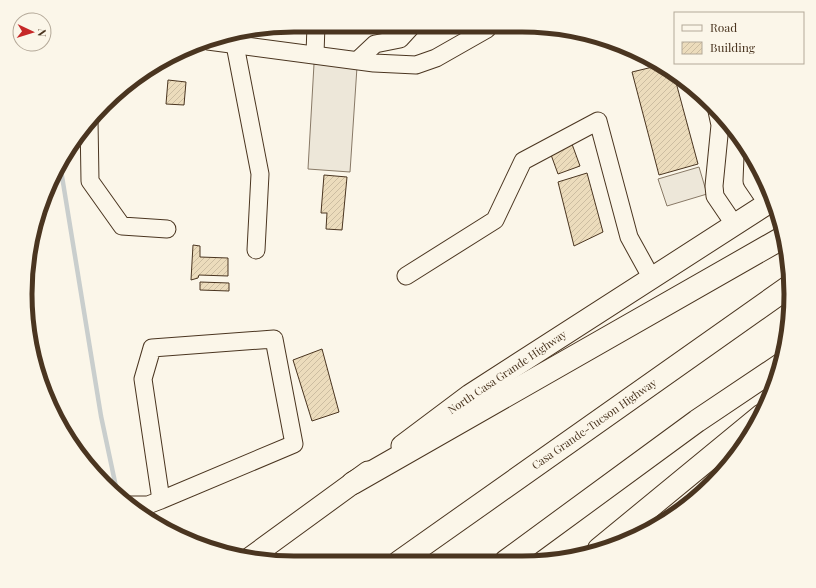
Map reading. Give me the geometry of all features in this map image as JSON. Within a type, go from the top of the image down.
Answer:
[{"type":"highway","points":[[353,483],[778,240]]},
{"type":"highway","name":"Casa Grande-Tucson Highway","points":[[408,556],[784,290]]},
{"type":"highway","points":[[513,556],[697,421],[772,370]]},
{"type":"highway","points":[[609,541],[748,426]]},
{"type":"main road","name":"North Casa Grande Highway","points":[[256,553],[470,396],[651,277],[768,203]]},
{"type":"street","points":[[315,54],[316,32]]},
{"type":"street","points":[[358,60],[375,44],[400,39],[406,32]]},
{"type":"street","points":[[220,43],[315,54],[374,63],[416,66],[436,58],[482,32]]},
{"type":"street","points":[[235,45],[260,174],[256,250]]},
{"type":"street","points":[[406,276],[496,220],[523,161],[598,120],[629,237],[651,277]]},
{"type":"street","points":[[722,124],[714,186],[715,196],[734,224]]},
{"type":"street","points":[[89,131],[90,182],[122,226],[167,229]]},
{"type":"street","points":[[752,170],[752,181],[765,196]]},
{"type":"street","points":[[140,506],[148,506],[294,444],[274,339],[152,348],[143,379],[161,500]]},
{"type":"shaded area","points":[[314,64],[357,67],[350,172],[308,169]]},
{"type":"shaded area","points":[[699,167],[707,194],[667,206],[658,179]]},
{"type":"building","points":[[653,67],[676,82],[698,164],[659,175],[632,72]]},
{"type":"building","points":[[168,80],[186,82],[184,105],[166,104]]},
{"type":"building","points":[[572,144],[580,166],[558,174],[550,152]]},
{"type":"building","points":[[587,173],[603,232],[574,246],[558,182]]},
{"type":"building","points":[[324,175],[347,177],[342,230],[326,229],[327,213],[321,213]]},
{"type":"building","points":[[193,245],[200,246],[200,257],[228,258],[228,276],[199,275],[198,278],[191,280]]},
{"type":"building","points":[[200,282],[229,283],[229,291],[200,290]]},
{"type":"building","points":[[322,349],[339,412],[312,421],[293,360]]},
{"type":"waterway","points":[[62,173],[101,416],[116,486]]}]
